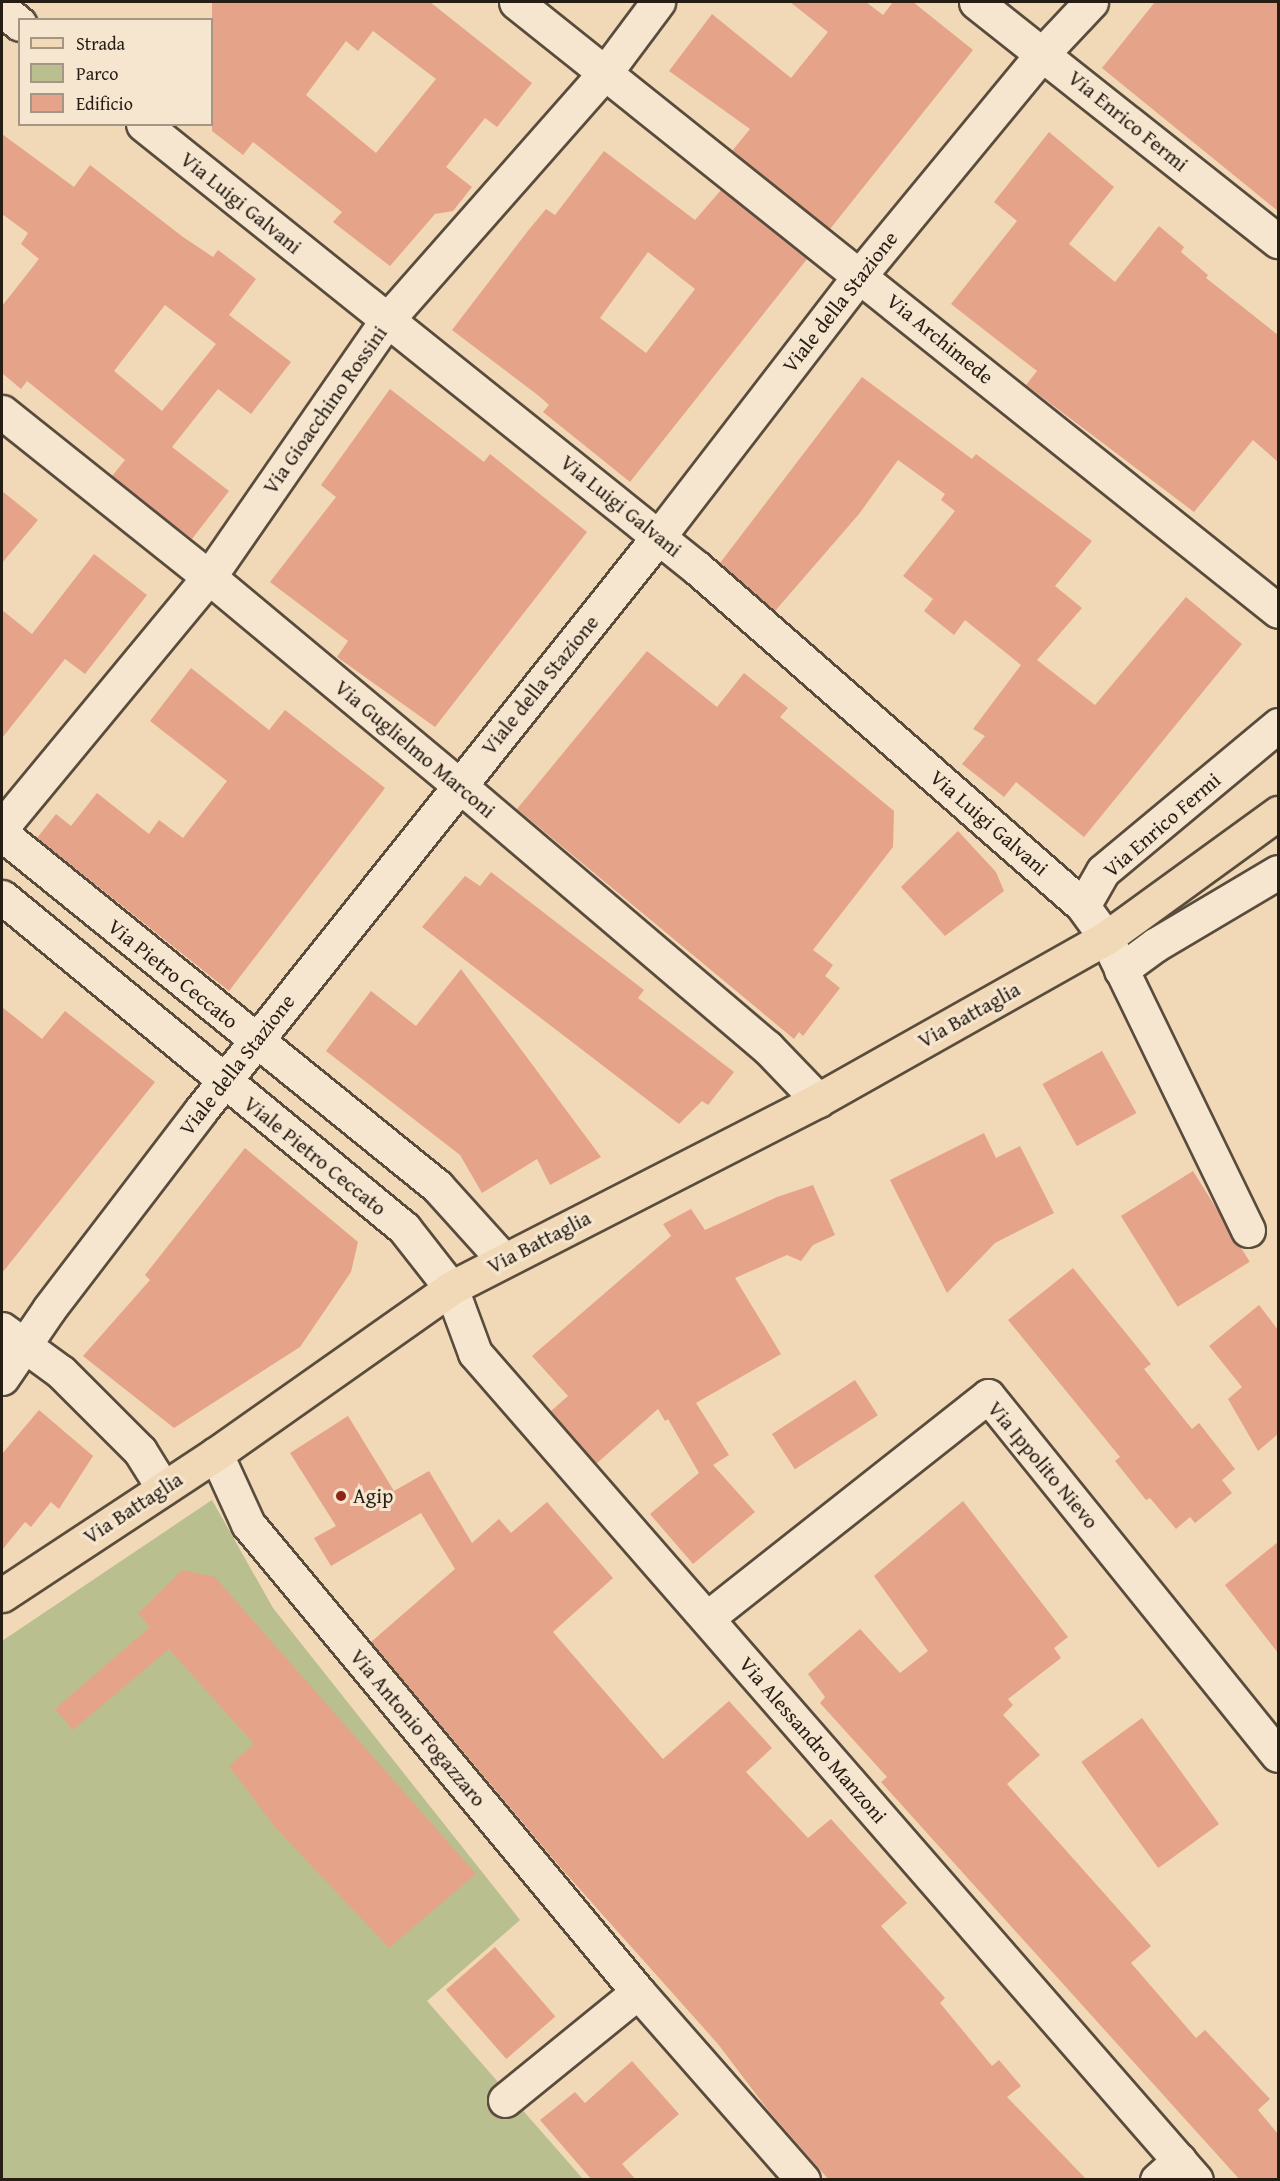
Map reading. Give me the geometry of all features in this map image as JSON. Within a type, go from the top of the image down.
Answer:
[{"type":"main road","name":"Via Battaglia","points":[[2,1595],[216,1454],[388,1328],[451,1288],[503,1259],[818,1100],[1106,938],[1278,813]]},
{"type":"street","name":"Via Archimede","points":[[516,2],[1278,610]]},
{"type":"street","name":"Via Gioacchino Rossini","points":[[2,827],[209,577],[386,321],[605,73],[658,2]]},
{"type":"street","name":"Via Enrico Fermi","points":[[976,2],[1278,241]]},
{"type":"street","name":"Viale della Stazione","points":[[2,1378],[12,1337],[224,1081],[460,786],[659,536],[860,275],[1042,53],[1091,2]]},
{"type":"street","points":[[2,9],[18,22]]},
{"type":"street","name":"Via Luigi Galvani","points":[[145,126],[386,321],[659,536],[1083,906]]},
{"type":"street","name":"Via Guglielmo Marconi","points":[[2,412],[209,577],[460,786],[767,1047],[818,1100]]},
{"type":"street","name":"Via Enrico Fermi","points":[[1083,906],[1103,871],[1278,725]]},
{"type":"street","name":"Via Pietro Ceccato","points":[[2,834],[437,1186],[503,1259]]},
{"type":"street","points":[[1121,970],[1155,945],[1278,872]]},
{"type":"street","name":"Viale Pietro Ceccato","points":[[2,897],[404,1228],[451,1288]]},
{"type":"street","points":[[1083,906],[1106,938],[1248,1230]]},
{"type":"street","name":"Via Alessandro Manzoni","points":[[451,1288],[475,1353],[707,1618],[1177,2173]]},
{"type":"street","points":[[12,1337],[61,1372],[140,1451],[163,1488]]},
{"type":"street","name":"Via Ippolito Nievo","points":[[707,1618],[988,1396],[1278,1755]]},
{"type":"street","name":"Via Antonio Fogazzaro","points":[[216,1454],[248,1524],[638,1992],[803,2180]]},
{"type":"street","points":[[505,2100],[638,1992]]},
{"type":"green space","points":[[212,1500],[273,1608],[520,1920],[427,2001],[583,2179],[2,2179],[2,1641]]},
{"type":"building","points":[[212,2],[430,2],[532,83],[497,127],[485,118],[446,167],[472,187],[453,211],[435,214],[390,266],[333,222],[342,212],[253,142],[243,155],[212,131]],"holes":[[[373,31],[436,79],[376,153],[306,95],[346,41],[358,51]]]},
{"type":"building","points":[[790,2],[866,2],[883,15],[893,2],[913,2],[973,50],[830,229],[732,151],[750,129],[669,71],[712,14],[791,78],[828,32]]},
{"type":"building","points":[[1155,2],[1278,2],[1278,211],[1102,68]]},
{"type":"building","points":[[1049,132],[1114,187],[1069,244],[1115,282],[1159,226],[1184,247],[1181,252],[1208,275],[1206,278],[1278,335],[1278,462],[1253,440],[1194,512],[1026,385],[1037,371],[951,304],[1017,221],[994,202]]},
{"type":"building","points":[[2,134],[74,187],[90,165],[183,237],[213,257],[218,250],[256,279],[229,315],[291,362],[251,414],[218,389],[172,447],[229,491],[192,539],[112,476],[125,460],[27,381],[21,389],[2,373],[2,306],[39,259],[21,244],[28,233],[2,214]],"holes":[[[165,305],[216,344],[162,411],[114,371]]]},
{"type":"building","points":[[604,151],[695,220],[721,190],[807,259],[630,482],[543,412],[549,405],[539,396],[452,330],[546,209],[555,215]],"holes":[[[648,252],[695,289],[646,353],[600,318]]]},
{"type":"building","points":[[862,377],[972,459],[976,454],[1092,541],[1055,586],[1082,608],[1037,660],[1095,705],[1186,597],[1242,644],[1084,837],[1016,782],[1004,797],[962,764],[985,736],[973,729],[1021,665],[965,620],[954,635],[924,611],[933,599],[903,576],[955,511],[941,500],[945,494],[898,460],[859,514],[775,611],[720,563]]},
{"type":"building","points":[[390,389],[484,462],[490,454],[587,532],[435,727],[337,657],[348,641],[270,582],[336,497],[321,485]]},
{"type":"building","points":[[2,491],[38,520],[2,563]]},
{"type":"building","points":[[94,554],[147,595],[85,674],[65,659],[2,738],[2,610],[32,634]]},
{"type":"building","points":[[647,651],[717,707],[744,673],[788,708],[780,717],[894,811],[893,847],[813,950],[833,965],[825,976],[840,988],[803,1036],[799,1032],[794,1039],[517,809]]},
{"type":"building","points":[[191,668],[269,730],[285,710],[385,788],[229,991],[37,838],[56,814],[71,826],[97,793],[149,834],[159,820],[183,838],[227,781],[150,721]]},
{"type":"building","points":[[958,831],[996,872],[1004,891],[945,936],[901,887]]},
{"type":"building","points":[[491,872],[644,990],[638,998],[734,1072],[708,1105],[702,1101],[679,1124],[422,927],[465,876],[480,886]]},
{"type":"building","points":[[461,969],[601,1157],[550,1185],[537,1159],[482,1193],[460,1155],[326,1051],[371,991],[416,1026]]},
{"type":"building","points":[[2,1007],[42,1039],[65,1011],[155,1082],[2,1273]]},
{"type":"building","points":[[1102,1051],[1136,1113],[1077,1146],[1043,1084]]},
{"type":"building","points":[[984,1133],[996,1158],[1020,1146],[1054,1213],[995,1243],[947,1293],[890,1180]]},
{"type":"building","points":[[245,1148],[358,1242],[351,1272],[300,1347],[174,1428],[83,1356],[150,1280],[145,1275]]},
{"type":"building","points":[[1193,1171],[1250,1262],[1178,1307],[1121,1216]]},
{"type":"building","points":[[813,1185],[835,1235],[813,1245],[801,1261],[787,1255],[735,1278],[781,1354],[696,1403],[729,1455],[713,1465],[755,1512],[693,1564],[650,1514],[699,1473],[668,1419],[665,1421],[658,1409],[596,1464],[551,1411],[568,1396],[532,1356],[671,1236],[663,1224],[691,1209],[705,1230],[777,1197]]},
{"type":"building","points":[[1073,1268],[1151,1364],[1144,1369],[1192,1429],[1199,1423],[1235,1469],[1222,1480],[1232,1493],[1195,1523],[1190,1517],[1176,1529],[1150,1498],[1146,1500],[1115,1461],[1120,1457],[1008,1320]]},
{"type":"building","points":[[1259,1305],[1278,1330],[1278,1434],[1258,1451],[1228,1399],[1242,1387],[1209,1346]]},
{"type":"building","points":[[855,1380],[878,1415],[795,1469],[772,1434]]},
{"type":"building","points":[[39,1410],[93,1456],[59,1509],[51,1502],[31,1527],[25,1522],[2,1550],[2,1454]]},
{"type":"building","points":[[348,1416],[394,1491],[429,1471],[472,1543],[499,1519],[511,1533],[547,1502],[613,1578],[553,1632],[663,1759],[729,1701],[772,1748],[746,1772],[808,1838],[831,1819],[907,1903],[881,1926],[945,1998],[940,2003],[992,2066],[999,2060],[1021,2086],[1007,2097],[1087,2180],[829,2180],[768,2110],[718,2044],[560,1867],[371,1642],[455,1569],[421,1513],[331,1566],[314,1538],[336,1526],[290,1453]]},
{"type":"building","points":[[963,1501],[1068,1637],[1054,1648],[1061,1658],[1008,1699],[1013,1705],[1003,1715],[1040,1755],[1007,1784],[1151,1946],[1131,1963],[1196,2038],[1205,2030],[1270,2099],[1258,2110],[1278,2134],[1278,2180],[1240,2180],[881,1782],[887,1777],[820,1703],[825,1697],[808,1674],[860,1629],[900,1673],[928,1651],[874,1576]]},
{"type":"building","points":[[1278,1542],[1278,1653],[1225,1585]]},
{"type":"building","points":[[182,1570],[215,1577],[476,1874],[389,1948],[274,1826],[229,1766],[254,1744],[169,1649],[73,1730],[55,1709],[150,1627],[138,1613]]},
{"type":"building","points":[[1142,1718],[1219,1824],[1158,1868],[1081,1762]]},
{"type":"building","points":[[495,1947],[555,2016],[506,2059],[446,1990]]},
{"type":"building","points":[[632,2061],[679,2114],[622,2164],[636,2180],[592,2180],[540,2120],[575,2092],[585,2103]]},
{"type":"place","name":"Agip","points":[[341,1496]]}]
